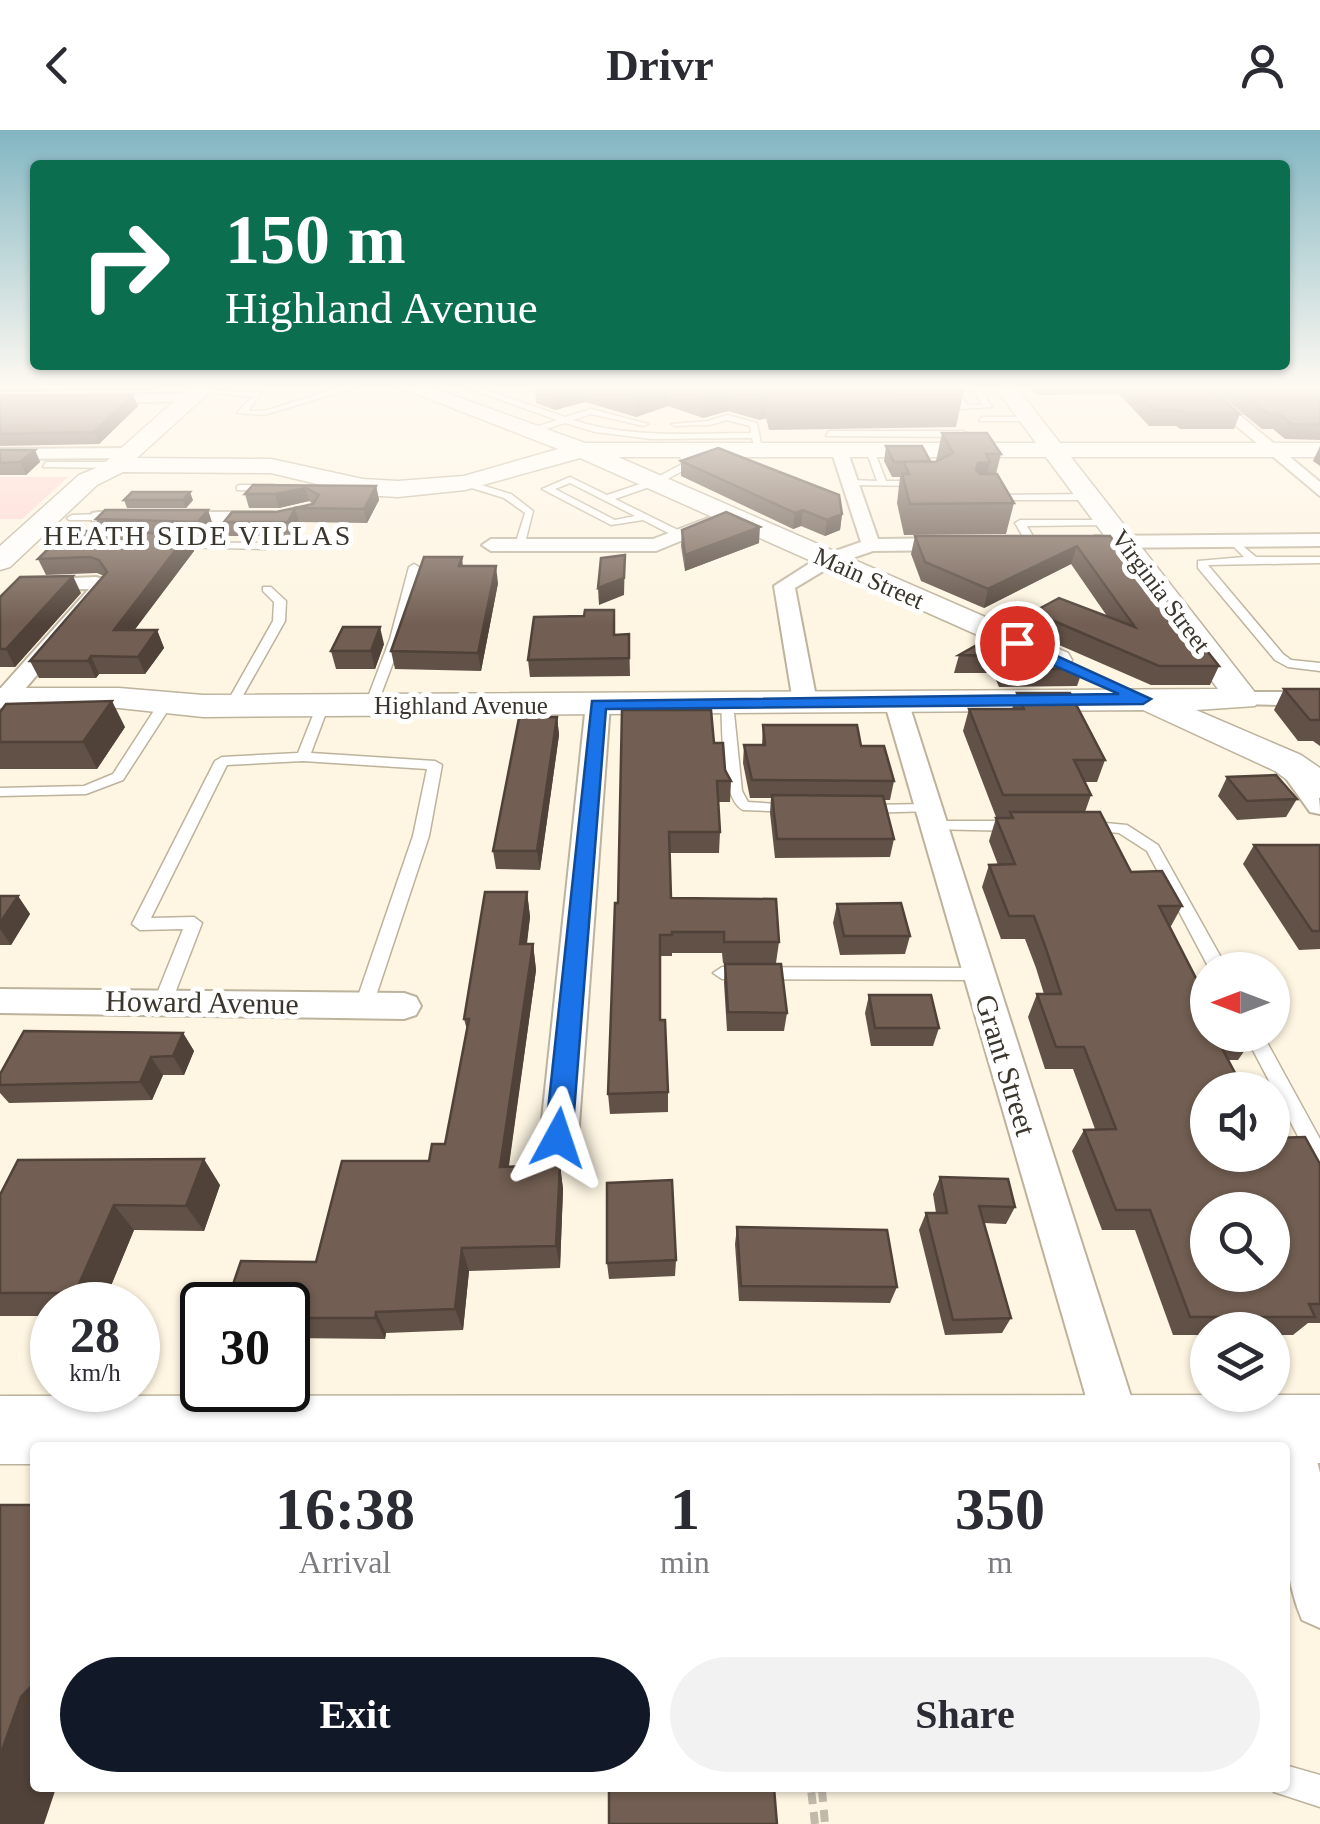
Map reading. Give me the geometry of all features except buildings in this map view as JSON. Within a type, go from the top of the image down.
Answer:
[{"type":"street","points":[[0,561],[88,480],[113,466]]},
{"type":"street","points":[[16,585],[85,518],[117,466]]},
{"type":"street","points":[[256,466],[293,469],[319,484],[398,488],[465,484],[527,466]]},
{"type":"street","name":"Main Street","points":[[619,466],[1288,764],[1320,786]]},
{"type":"street","points":[[853,466],[850,483],[871,545]]},
{"type":"street","name":"Virginia Street","points":[[1064,466],[1244,699]]},
{"type":"street","points":[[1290,466],[1320,491]]},
{"type":"street","points":[[85,518],[295,514]]},
{"type":"street","points":[[491,545],[656,545],[730,515]]},
{"type":"street","points":[[1023,543],[1116,532],[1232,540],[1320,540]]},
{"type":"street","points":[[805,702],[784,586],[828,560],[871,545],[978,544]]},
{"type":"street","points":[[2,704],[100,589],[96,583],[16,585]]},
{"type":"street","name":"Highland Avenue","points":[[2,704],[119,698],[217,706],[1320,700]]},
{"type":"street","name":"Grant Street","points":[[896,701],[1118,1428]]},
{"type":"street","name":"Highland Avenue","points":[[2,704],[160,712],[217,706]]},
{"type":"street","points":[[558,1138],[598,704]]},
{"type":"street","points":[[1288,764],[1320,806]]},
{"type":"street","name":"Howard Avenue","points":[[0,1001],[404,1006]]},
{"type":"street","points":[[0,1430],[920,1438],[1118,1428],[1304,1430],[1320,1602]]},
{"type":"lane","points":[[255,466],[240,488],[292,488]]},
{"type":"lane","points":[[606,498],[655,482],[685,466]]},
{"type":"lane","points":[[872,466],[883,484]]},
{"type":"lane","points":[[645,517],[614,524],[547,490],[570,480],[645,517],[680,535]]},
{"type":"lane","points":[[850,483],[929,484]]},
{"type":"lane","points":[[465,484],[502,491],[520,500],[530,512],[520,545]]},
{"type":"lane","points":[[976,498],[1089,498]]},
{"type":"lane","points":[[1232,540],[1253,560]]},
{"type":"lane","points":[[158,544],[266,546]]},
{"type":"lane","points":[[1320,560],[1202,563],[1279,657],[1320,667]]},
{"type":"lane","points":[[371,705],[396,638],[414,568]]},
{"type":"lane","points":[[217,706],[279,621],[280,601],[267,589]]},
{"type":"lane","points":[[726,703],[735,791],[742,806],[806,809]]},
{"type":"lane","points":[[303,756],[323,705]]},
{"type":"lane","points":[[0,792],[86,790],[118,777],[160,712]]},
{"type":"lane","points":[[163,1001],[194,924],[140,924],[222,760],[303,756],[435,764],[421,836],[364,1005]]},
{"type":"lane","points":[[852,809],[1032,826]]},
{"type":"lane","points":[[1068,826],[1106,826],[1141,837],[1152,848],[1209,952]]},
{"type":"lane","points":[[722,973],[978,974]]},
{"type":"lane","points":[[1263,1052],[1320,1160]]},
{"type":"lane","points":[[1290,1783],[1320,1791]]},
{"type":"path","points":[[811,1792],[814,1824]]},
{"type":"path","points":[[822,1792],[825,1824]]},
{"type":"shaded area","points":[[0,477],[68,477],[22,519],[0,519]]},
{"type":"district","name":"HEATH SIDE VILLAS","points":[[198,535]]},
{"type":"route","points":[[558,1138],[598,704],[1143,699],[1017,643]]}]
